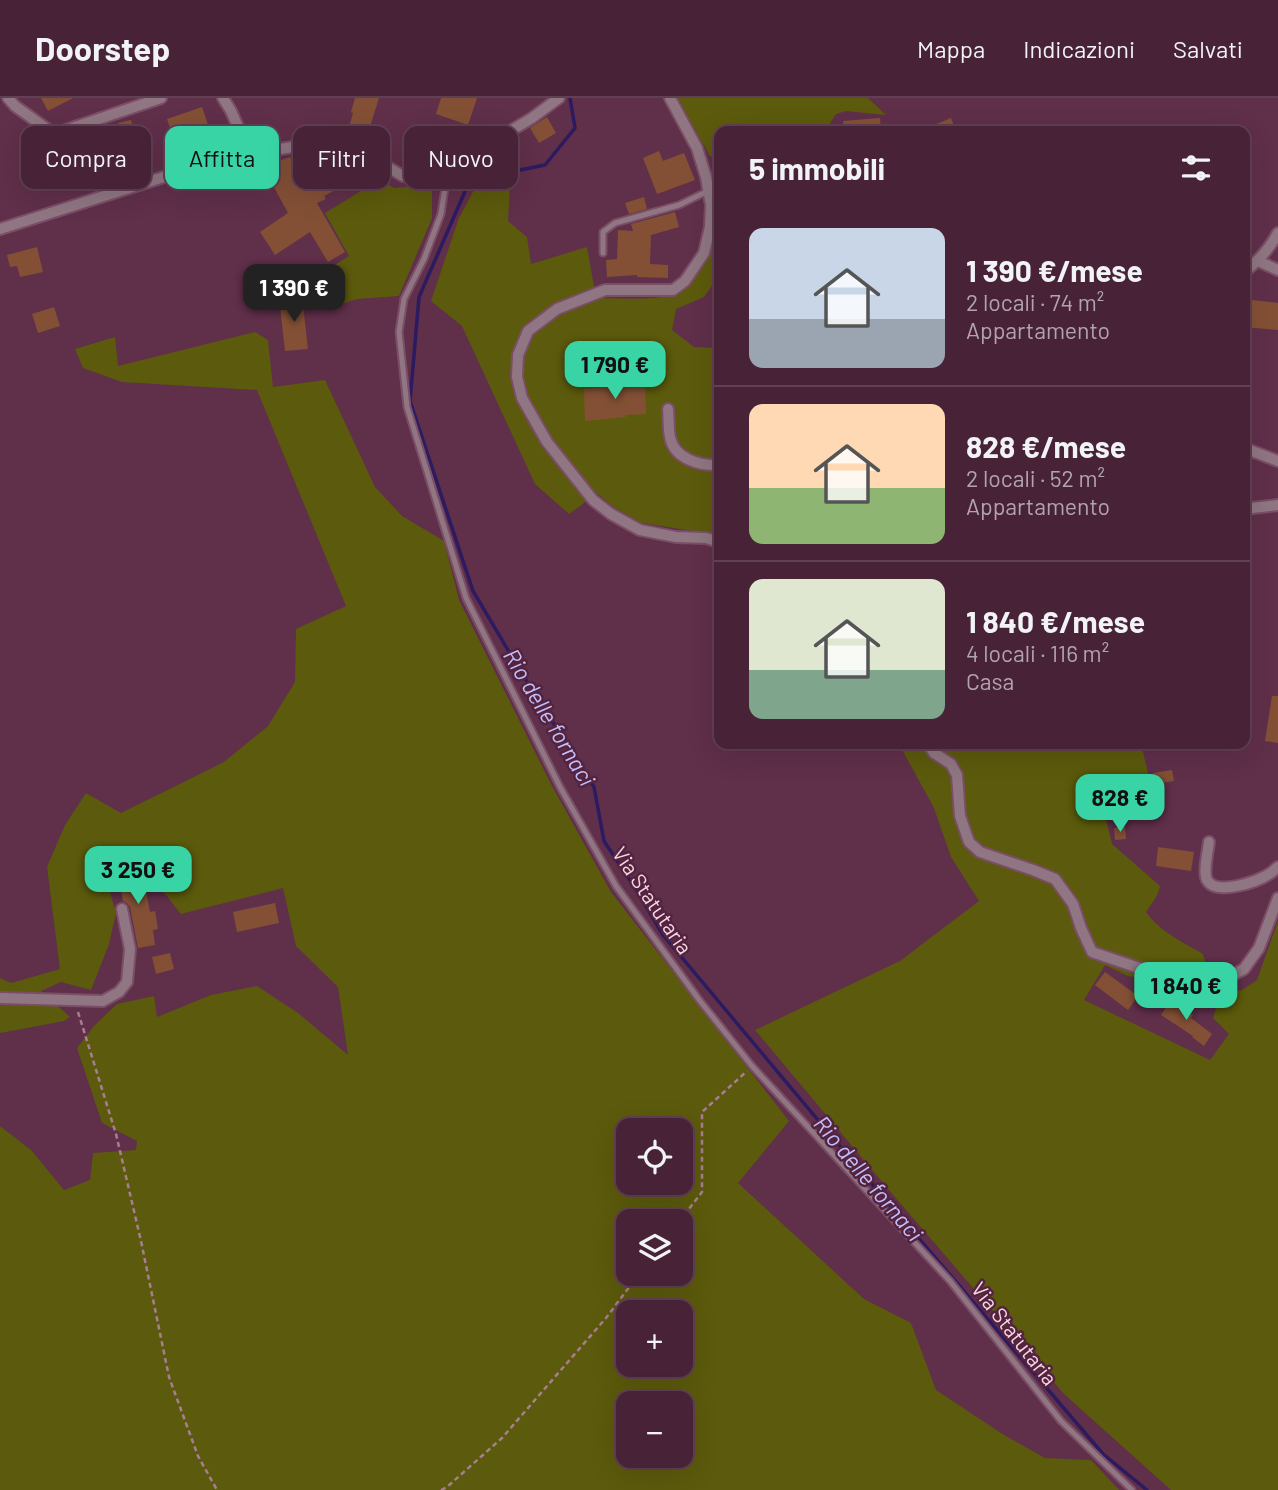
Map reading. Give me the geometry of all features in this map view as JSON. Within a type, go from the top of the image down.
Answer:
[{"type":"street","points":[[8,98],[54,134],[161,98]]},
{"type":"street","points":[[223,98],[238,126]]},
{"type":"street","points":[[518,126],[559,98]]},
{"type":"street","points":[[670,98],[697,148],[706,177],[711,205],[710,228],[704,253],[685,281],[673,290],[605,290],[557,309],[528,331],[518,355],[517,377],[522,398],[541,432],[593,500],[611,514],[640,530],[714,540]]},
{"type":"street","points":[[279,149],[323,142],[343,144],[404,176]]},
{"type":"street","points":[[0,229],[165,177]]},
{"type":"street","points":[[1250,267],[1272,244],[1278,233]]},
{"type":"street","points":[[1258,261],[1278,270]]},
{"type":"street","points":[[668,409],[670,440],[676,449],[694,462],[714,464]]},
{"type":"street","points":[[1250,450],[1278,461]]},
{"type":"street","points":[[1250,508],[1278,505]]},
{"type":"street","points":[[931,749],[951,764],[957,775],[960,816],[969,842],[980,852],[1055,879],[1073,904],[1092,952],[1139,968],[1216,977],[1231,976],[1244,969],[1255,954],[1278,898]]},
{"type":"street","points":[[1209,842],[1205,875],[1211,885],[1218,888],[1256,880],[1278,867]]},
{"type":"street","points":[[0,998],[103,1001],[119,992],[127,982],[130,949],[122,909]]},
{"type":"lane","name":"Via Statutaria","points":[[445,189],[441,214],[424,259],[404,299],[399,332],[407,407],[466,598],[560,787],[616,886],[700,1001],[752,1066],[950,1281],[1061,1421],[1132,1490]]},
{"type":"lane","points":[[603,253],[603,232],[615,223],[679,205],[708,191]]},
{"type":"path","points":[[74,999],[116,1134],[169,1377],[198,1456],[217,1490]]},
{"type":"path","points":[[689,1209],[702,1192],[702,1112],[752,1066]]},
{"type":"path","points":[[440,1490],[447,1487],[502,1438],[606,1318],[630,1286]]},
{"type":"shaded area","points":[[677,98],[868,98],[886,115],[846,111],[836,114],[828,126],[714,126],[714,157],[710,156]]},
{"type":"shaded area","points":[[390,186],[404,189],[432,189],[432,218],[399,296],[357,299],[328,308],[313,279],[349,256],[325,213],[361,191],[390,189]]},
{"type":"shaded area","points":[[510,189],[508,221],[527,237],[531,264],[587,247],[596,298],[664,296],[704,265],[714,240],[714,283],[704,297],[676,309],[672,330],[694,347],[714,348],[714,534],[642,523],[615,508],[594,491],[583,504],[569,514],[535,484],[462,326],[431,301],[459,218],[474,190]]},
{"type":"shaded area","points":[[255,332],[268,340],[273,387],[325,380],[375,487],[402,516],[444,541],[459,600],[552,786],[611,892],[789,1121],[738,1183],[864,1299],[911,1323],[936,1390],[1004,1435],[1045,1458],[1091,1460],[1119,1490],[0,1490],[0,1126],[31,1150],[64,1190],[90,1180],[93,1153],[136,1150],[137,1141],[102,1123],[77,1048],[94,1026],[117,1004],[154,996],[157,1017],[211,995],[257,986],[298,1013],[348,1055],[338,987],[296,946],[283,888],[181,914],[154,880],[142,856],[103,868],[116,913],[109,944],[91,990],[61,982],[41,991],[70,1017],[64,1021],[0,1033],[0,978],[11,983],[60,969],[47,867],[65,825],[86,793],[121,813],[224,762],[268,726],[295,682],[296,629],[346,606],[257,390],[122,382],[83,368],[75,349],[115,337],[118,366]]},
{"type":"shaded area","points":[[902,749],[1142,749],[1151,785],[1125,783],[1100,796],[1112,844],[1160,886],[1146,912],[1165,931],[1203,954],[1208,972],[1221,993],[1242,990],[1257,980],[1278,921],[1278,1490],[1171,1490],[1064,1394],[755,1030],[900,961],[979,901],[951,857],[934,808]],"holes":[[[1105,965],[1128,976],[1221,993],[1213,1018],[1229,1034],[1210,1060],[1084,1000]]]},
{"type":"building","points":[[41,98],[73,98],[48,111]]},
{"type":"building","points":[[355,98],[379,98],[370,126],[349,126],[353,113],[351,112]]},
{"type":"building","points":[[441,98],[477,98],[468,125],[436,114]]},
{"type":"building","points":[[202,107],[208,125],[169,126],[167,119]]},
{"type":"building","points":[[547,117],[556,133],[539,143],[530,128]]},
{"type":"building","points":[[880,118],[881,126],[844,126],[843,121]]},
{"type":"building","points":[[951,118],[954,126],[932,126]]},
{"type":"building","points":[[131,120],[133,126],[119,126],[118,123]]},
{"type":"building","points":[[659,151],[663,161],[684,153],[695,180],[657,194],[643,158]]},
{"type":"building","points":[[290,157],[293,162],[293,189],[337,189],[317,203],[345,252],[328,262],[310,232],[275,255],[260,232],[288,213],[275,189],[279,189],[279,161]]},
{"type":"building","points":[[644,197],[647,209],[629,214],[625,203]]},
{"type":"building","points":[[675,212],[679,227],[651,235],[650,264],[668,265],[668,278],[637,275],[607,277],[606,260],[617,259],[618,230],[633,231],[631,224]]},
{"type":"building","points":[[37,247],[43,272],[20,277],[17,266],[10,267],[7,255]]},
{"type":"building","points":[[302,296],[308,349],[285,351],[279,298]]},
{"type":"building","points":[[1250,300],[1278,303],[1278,330],[1250,328]]},
{"type":"building","points":[[54,307],[60,326],[38,333],[32,314]]},
{"type":"building","points":[[645,382],[646,414],[585,421],[584,389]]},
{"type":"building","points":[[1272,696],[1278,696],[1278,743],[1265,741]]},
{"type":"building","points":[[1172,770],[1174,781],[1154,784],[1153,773]]},
{"type":"building","points":[[1125,827],[1126,839],[1115,840],[1114,828]]},
{"type":"building","points":[[1158,847],[1194,852],[1191,871],[1156,866]]},
{"type":"building","points":[[132,862],[134,872],[139,871],[141,881],[144,880],[150,912],[155,911],[158,929],[153,930],[155,945],[138,948],[130,907],[123,901],[119,865]]},
{"type":"building","points":[[275,903],[279,923],[237,932],[233,912]]},
{"type":"building","points":[[170,953],[174,969],[156,974],[152,957]]},
{"type":"building","points":[[1105,972],[1138,996],[1128,1010],[1095,985]]},
{"type":"building","points":[[1171,1000],[1193,1015],[1191,1018],[1212,1034],[1204,1046],[1161,1015]]},
{"type":"waterway","name":"Rio delle fornaci","points":[[570,98],[575,128],[545,165],[470,180],[419,297],[410,401],[473,591],[594,787],[604,841],[663,935],[1103,1454],[1147,1490]]}]
